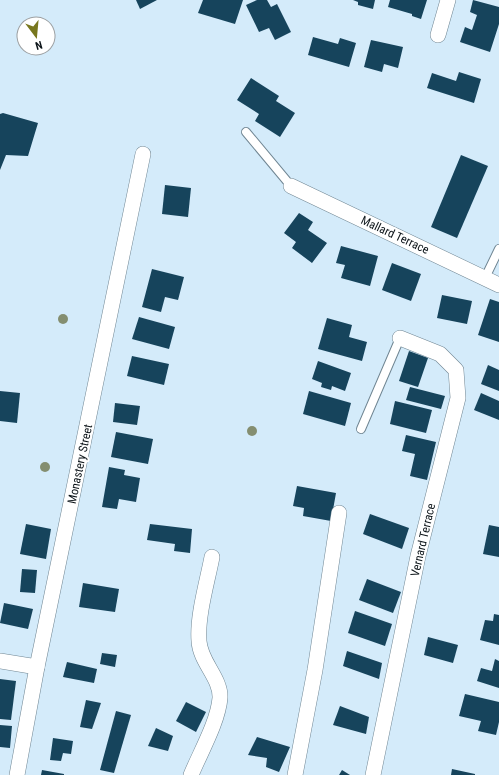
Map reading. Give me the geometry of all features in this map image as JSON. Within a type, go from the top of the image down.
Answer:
[{"type":"street","points":[[438,35],[448,0]]},
{"type":"street","name":"Monastery Street","points":[[17,775],[37,667],[143,154]]},
{"type":"street","name":"Mallard Terrace","points":[[291,186],[499,285]]},
{"type":"street","name":"Vernard Terrace","points":[[373,775],[418,556],[458,398],[456,370],[440,354],[400,338]]},
{"type":"street","points":[[295,775],[315,670],[339,513]]},
{"type":"street","points":[[191,775],[215,719],[220,699],[219,688],[201,653],[199,641],[202,610],[212,557]]},
{"type":"street","points":[[0,661],[37,667]]},
{"type":"lane","points":[[246,132],[291,186]]},
{"type":"lane","points":[[484,278],[499,249]]},
{"type":"lane","points":[[361,429],[400,338]]},
{"type":"building","points":[[136,0],[157,0],[140,9]]},
{"type":"building","points":[[203,0],[243,0],[235,24],[198,13]]},
{"type":"building","points":[[257,0],[267,0],[271,7],[277,4],[291,32],[275,40],[269,28],[259,32],[246,5]]},
{"type":"building","points":[[353,0],[375,0],[373,9],[358,5],[358,2]]},
{"type":"building","points":[[390,0],[427,0],[421,19],[412,16],[412,14],[388,7]]},
{"type":"building","points":[[473,0],[499,7],[499,24],[490,52],[460,42],[465,27],[472,30],[477,15],[470,12]]},
{"type":"building","points":[[313,37],[338,44],[340,38],[356,43],[349,67],[308,55]]},
{"type":"building","points":[[371,40],[403,47],[398,68],[384,64],[382,72],[364,67]]},
{"type":"building","points":[[459,72],[481,79],[474,103],[427,88],[432,73],[456,81]]},
{"type":"building","points":[[251,78],[279,96],[276,101],[295,113],[280,137],[255,121],[259,114],[237,100]]},
{"type":"building","points":[[3,113],[38,123],[28,156],[6,155],[0,170],[0,114]]},
{"type":"building","points":[[461,155],[488,166],[457,238],[431,227]]},
{"type":"building","points":[[165,185],[191,188],[188,217],[162,214]]},
{"type":"building","points":[[299,213],[313,222],[308,230],[327,243],[312,263],[292,248],[296,242],[284,233]]},
{"type":"building","points":[[341,246],[378,256],[370,286],[341,278],[345,265],[336,263]]},
{"type":"building","points":[[392,263],[421,274],[411,301],[382,290]]},
{"type":"building","points":[[152,269],[184,277],[178,300],[165,297],[161,312],[142,307]]},
{"type":"building","points":[[442,295],[472,301],[467,324],[437,318]]},
{"type":"building","points":[[490,299],[499,302],[499,342],[478,335]]},
{"type":"building","points":[[139,317],[175,327],[169,349],[132,339]]},
{"type":"building","points":[[327,318],[352,325],[349,337],[367,342],[362,361],[318,349]]},
{"type":"building","points":[[409,351],[428,358],[418,387],[399,381]]},
{"type":"building","points":[[132,356],[169,364],[164,385],[127,376]]},
{"type":"building","points":[[318,361],[351,373],[345,391],[332,386],[331,390],[321,387],[322,383],[312,379]]},
{"type":"building","points":[[488,365],[499,370],[499,391],[481,384]]},
{"type":"building","points":[[410,387],[445,396],[441,409],[406,400]]},
{"type":"building","points":[[0,391],[20,393],[17,423],[0,421]]},
{"type":"building","points":[[309,391],[351,403],[345,426],[303,414]]},
{"type":"building","points":[[481,393],[499,401],[499,420],[474,410]]},
{"type":"building","points":[[395,401],[432,410],[426,433],[390,424]]},
{"type":"building","points":[[115,403],[140,406],[137,425],[113,422]]},
{"type":"building","points":[[116,432],[153,439],[148,464],[111,457]]},
{"type":"building","points":[[406,435],[436,442],[427,480],[410,476],[415,454],[402,451]]},
{"type":"building","points":[[109,467],[125,470],[124,475],[140,478],[136,502],[119,499],[117,509],[102,507]]},
{"type":"building","points":[[297,486],[336,493],[331,521],[303,516],[304,508],[293,506]]},
{"type":"building","points":[[370,514],[409,528],[402,549],[363,534]]},
{"type":"building","points":[[26,524],[51,529],[46,559],[20,554]]},
{"type":"building","points":[[150,524],[192,529],[190,553],[174,551],[175,544],[147,540]]},
{"type":"building","points":[[489,525],[499,527],[499,557],[483,554]]},
{"type":"building","points":[[22,569],[37,570],[35,593],[20,592]]},
{"type":"building","points":[[367,579],[401,592],[393,613],[359,600]]},
{"type":"building","points":[[83,583],[119,589],[115,612],[79,607]]},
{"type":"building","points":[[4,603],[33,609],[28,629],[0,623]]},
{"type":"building","points":[[355,611],[392,624],[385,646],[348,633]]},
{"type":"building","points":[[494,614],[499,615],[499,645],[480,640],[485,620],[493,621]]},
{"type":"building","points":[[428,637],[458,645],[453,663],[424,655]]},
{"type":"building","points":[[347,651],[382,663],[379,679],[343,666]]},
{"type":"building","points":[[102,653],[117,655],[115,667],[100,664]]},
{"type":"building","points":[[495,659],[499,661],[499,688],[477,681],[481,668],[492,671]]},
{"type":"building","points":[[67,662],[97,669],[94,683],[63,677]]},
{"type":"building","points":[[0,679],[16,681],[11,720],[0,719]]},
{"type":"building","points":[[465,694],[499,702],[499,722],[496,735],[478,731],[481,721],[459,716]]},
{"type":"building","points":[[86,700],[101,703],[92,729],[80,727]]},
{"type":"building","points":[[186,702],[206,712],[196,732],[176,721]]},
{"type":"building","points":[[340,706],[369,717],[366,734],[333,725]]},
{"type":"building","points":[[116,711],[131,715],[114,773],[100,770]]},
{"type":"building","points":[[0,725],[12,726],[10,748],[0,747]]},
{"type":"building","points":[[156,728],[173,736],[168,751],[148,746]]},
{"type":"building","points":[[257,737],[290,747],[279,772],[266,767],[267,758],[248,755]]},
{"type":"building","points":[[53,738],[73,741],[71,754],[63,753],[61,761],[50,760]]},
{"type":"building","points":[[452,769],[475,774],[475,775],[451,775]]},
{"type":"building","points":[[42,770],[64,774],[64,775],[41,775]]},
{"type":"building","points":[[342,770],[350,775],[339,775]]}]
